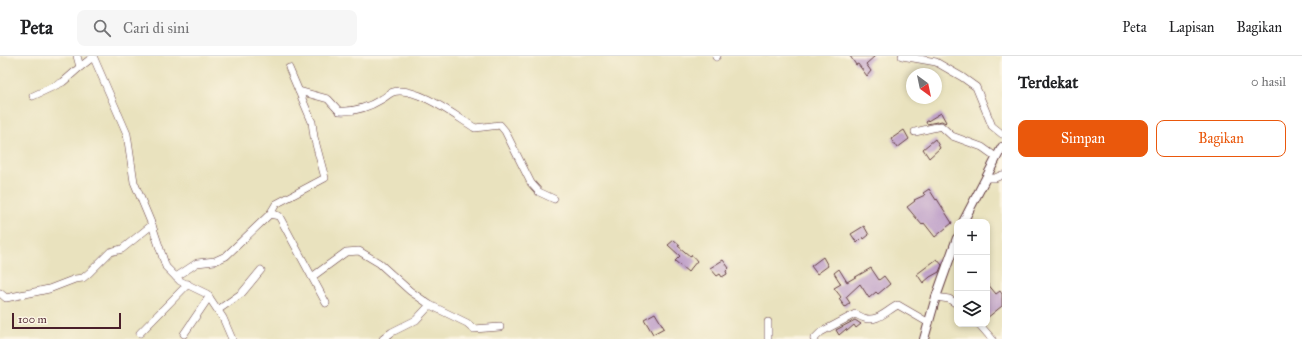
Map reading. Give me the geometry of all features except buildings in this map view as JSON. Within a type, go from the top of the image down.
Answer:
[{"type":"street","points":[[77,56],[80,67]]},
{"type":"street","points":[[33,96],[63,82],[95,56],[98,67],[127,134],[134,182],[152,225],[166,267],[176,277],[207,294],[224,318],[232,339]]},
{"type":"street","points":[[902,56],[933,61],[962,77],[976,87],[992,126],[1002,134]]},
{"type":"street","points":[[176,277],[197,263],[215,261],[226,256],[270,214],[276,204],[325,178],[314,137],[312,122],[289,68]]},
{"type":"street","points":[[299,91],[328,99],[339,111],[347,112],[365,108],[383,99],[392,92],[405,91],[430,99],[475,128],[500,125],[505,131],[531,183],[539,192],[554,199]]},
{"type":"street","points":[[915,132],[941,126],[952,136],[982,147],[996,157]]},
{"type":"street","points":[[965,219],[1002,147]]},
{"type":"street","points":[[986,178],[995,178],[1002,175]]},
{"type":"street","points":[[270,214],[279,216],[326,303]]},
{"type":"street","points":[[0,292],[6,298],[49,289],[75,279],[83,278],[110,252],[122,249],[152,225]]},
{"type":"street","points":[[924,339],[936,297],[954,246]]},
{"type":"street","points":[[312,277],[346,252],[359,251],[379,263],[410,291],[430,305],[466,323],[474,329],[500,327]]},
{"type":"street","points":[[218,310],[242,293],[261,270]]},
{"type":"street","points":[[140,333],[188,284]]},
{"type":"street","points":[[184,334],[209,297]]},
{"type":"street","points":[[936,297],[949,299],[954,302]]},
{"type":"street","points":[[383,339],[392,332],[416,320],[430,305]]},
{"type":"street","points":[[814,339],[821,332],[855,314],[871,319],[885,314],[898,305],[929,323]]},
{"type":"street","points":[[768,322],[768,339]]},
{"type":"street","points":[[982,327],[992,339]]}]
